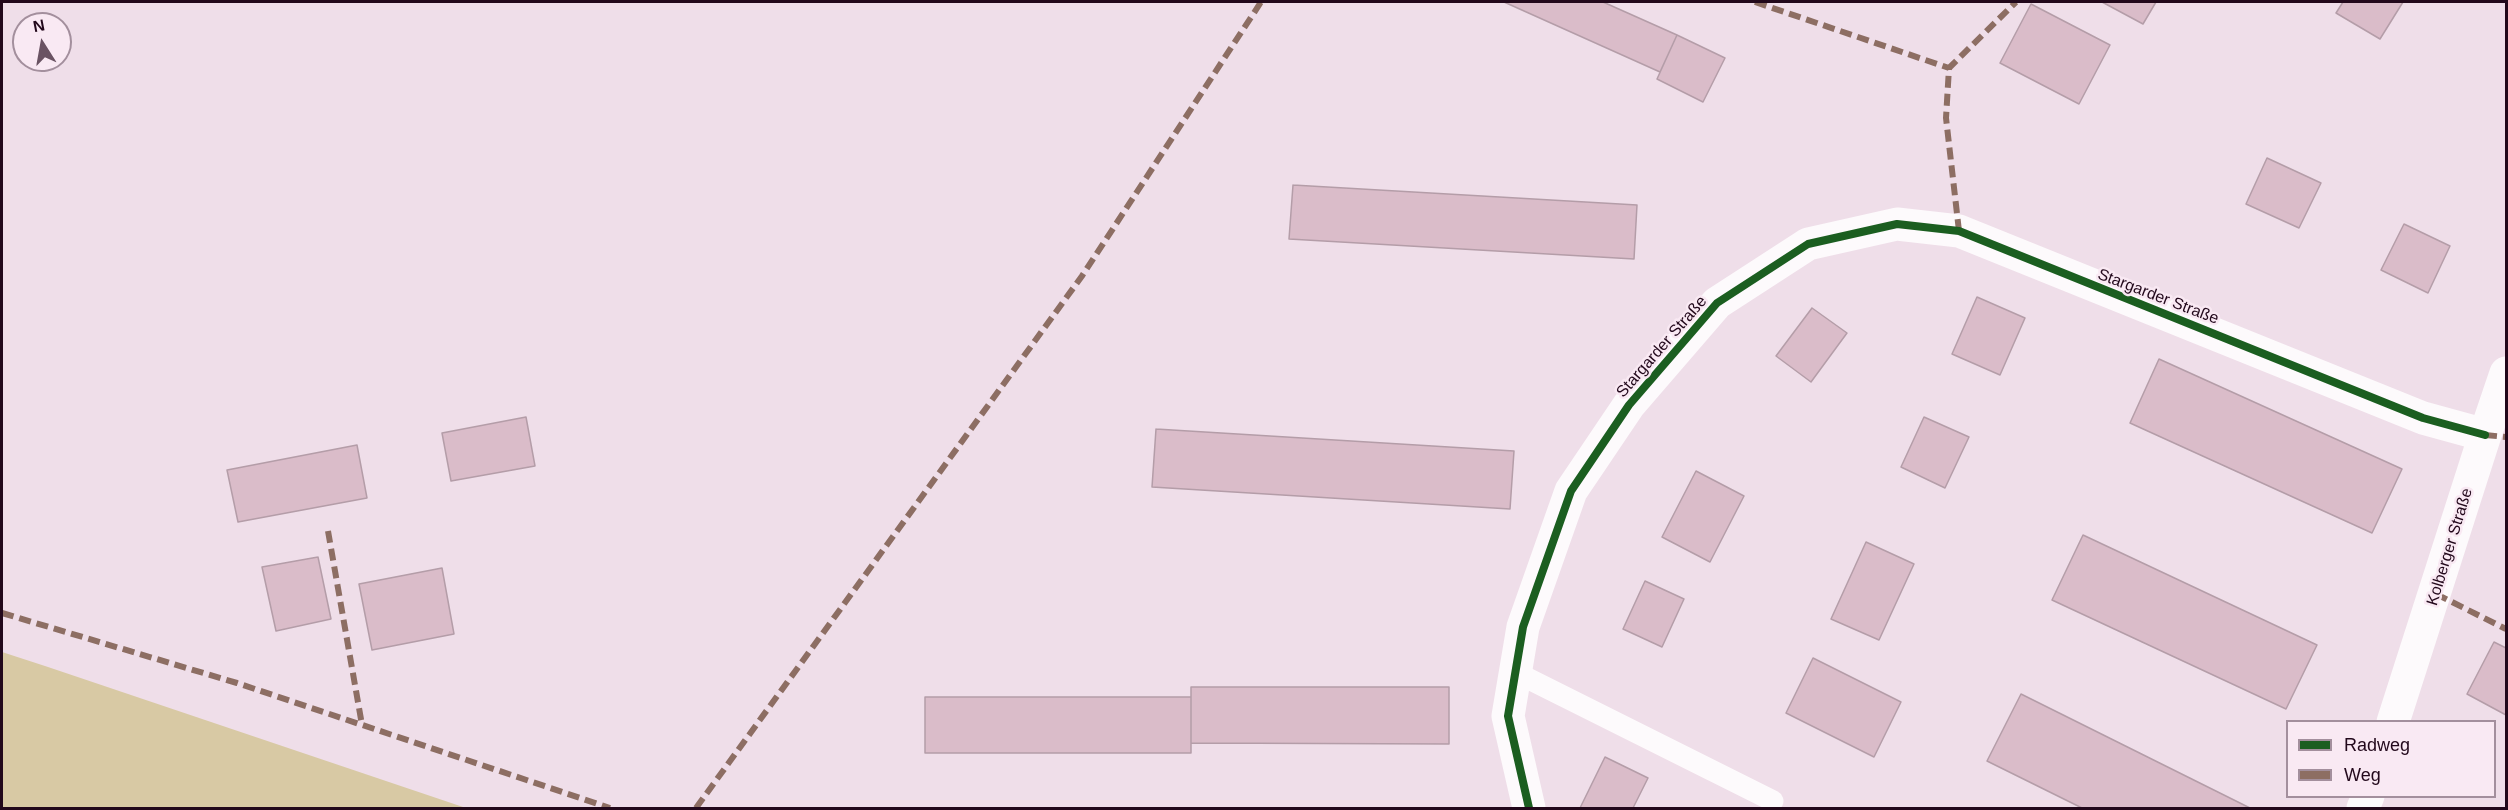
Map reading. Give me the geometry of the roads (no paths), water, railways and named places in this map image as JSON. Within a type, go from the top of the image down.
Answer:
[{"type":"street","name":"Stargarder Straße","points":[[1529,808],[1508,716],[1523,627],[1571,491],[1629,405],[1717,303],[1808,244],[1897,225],[1959,231],[2423,418],[2484,435]]},
{"type":"street","name":"Kolberger Straße","points":[[2394,720],[2484,435],[2506,373]]},
{"type":"lane","points":[[1515,672],[1773,801]]}]
